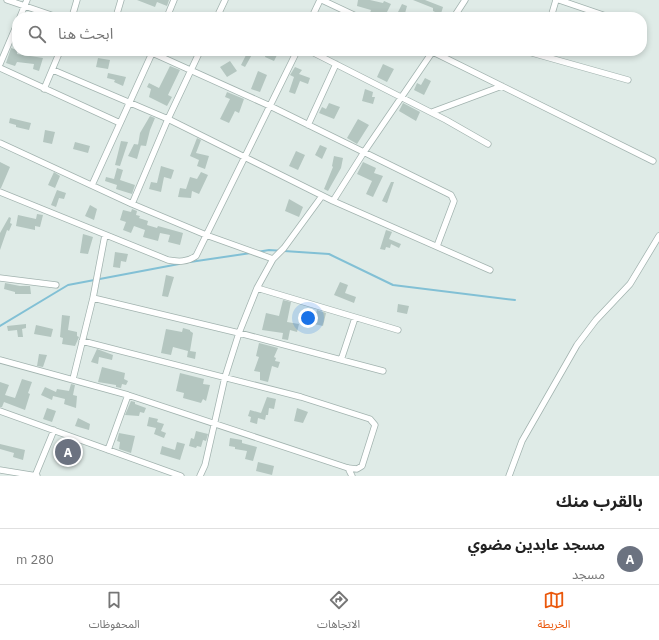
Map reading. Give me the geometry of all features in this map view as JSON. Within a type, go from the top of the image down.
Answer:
[{"type":"street","points":[[7,0],[26,3],[46,12]]},
{"type":"street","points":[[73,12],[77,0]]},
{"type":"street","points":[[117,12],[121,0]]},
{"type":"street","points":[[169,12],[174,0]]},
{"type":"street","points":[[220,12],[225,0]]},
{"type":"street","points":[[315,12],[321,0],[347,12]]},
{"type":"street","points":[[457,12],[465,0]]},
{"type":"street","points":[[553,12],[557,0],[594,12]]},
{"type":"street","points":[[0,64],[12,36]]},
{"type":"street","points":[[44,89],[58,56]]},
{"type":"street","points":[[92,185],[149,56]]},
{"type":"street","points":[[159,56],[270,106],[451,195],[454,201],[437,246]]},
{"type":"street","points":[[132,204],[168,119],[198,56]]},
{"type":"street","points":[[0,192],[105,236],[176,262],[190,259],[196,256],[295,56]]},
{"type":"street","points":[[320,56],[432,112],[488,144]]},
{"type":"street","points":[[333,201],[429,56]]},
{"type":"street","points":[[442,56],[653,161]]},
{"type":"street","points":[[550,56],[628,80]]},
{"type":"street","points":[[308,125],[336,64]]},
{"type":"street","points":[[0,68],[120,123]]},
{"type":"street","points":[[53,70],[168,119],[322,196],[490,270]]},
{"type":"street","points":[[432,112],[502,86]]},
{"type":"street","points":[[0,143],[132,204],[206,235],[273,259]]},
{"type":"street","points":[[200,476],[205,465],[225,377],[239,333],[257,288],[273,259],[284,248],[322,196]]},
{"type":"street","points":[[72,379],[93,298],[105,236]]},
{"type":"street","points":[[509,476],[522,441],[577,345],[596,320],[630,284],[659,236]]},
{"type":"street","points":[[0,278],[56,285]]},
{"type":"street","points":[[257,288],[398,330]]},
{"type":"street","points":[[93,298],[239,333],[384,371]]},
{"type":"street","points":[[341,360],[355,318]]},
{"type":"street","points":[[0,360],[128,395],[348,468],[357,469],[362,466],[374,425],[370,419],[301,397],[82,341]]},
{"type":"street","points":[[108,450],[128,395]]},
{"type":"street","points":[[0,411],[181,476]]},
{"type":"street","points":[[0,470],[37,476],[54,430]]},
{"type":"street","points":[[348,468],[352,476]]},
{"type":"building","points":[[137,0],[169,0],[167,6],[157,2],[155,7]]},
{"type":"building","points":[[358,0],[370,0],[383,3],[384,1],[391,4],[387,12],[370,12],[371,10],[357,6]]},
{"type":"building","points":[[413,0],[425,0],[443,7],[442,12],[435,12],[433,11],[433,8]]},
{"type":"building","points":[[402,4],[407,6],[405,12],[398,12]]},
{"type":"building","points":[[11,48],[12,56],[43,58],[39,71],[33,69],[34,64],[17,62],[15,66],[6,63]]},
{"type":"building","points":[[246,56],[251,56],[245,67],[241,65]]},
{"type":"building","points":[[265,56],[276,56],[274,61]]},
{"type":"building","points":[[98,58],[110,60],[108,69],[96,67]]},
{"type":"building","points":[[230,61],[237,71],[227,77],[220,67]]},
{"type":"building","points":[[383,64],[394,69],[387,82],[377,77]]},
{"type":"building","points":[[170,66],[180,70],[168,95],[172,97],[167,106],[149,97],[151,89],[147,87],[149,83],[159,88]]},
{"type":"building","points":[[295,67],[302,70],[299,74],[310,78],[308,84],[300,81],[295,94],[289,92],[294,77],[290,75]]},
{"type":"building","points":[[258,71],[267,75],[260,92],[251,89]]},
{"type":"building","points":[[108,73],[126,77],[123,86],[114,82],[115,80],[107,78]]},
{"type":"building","points":[[425,78],[431,81],[424,95],[414,90],[417,83],[421,85]]},
{"type":"building","points":[[365,89],[373,92],[372,97],[375,97],[373,104],[362,101]]},
{"type":"building","points":[[227,92],[244,99],[239,113],[235,111],[229,123],[220,119],[230,99],[225,97]]},
{"type":"building","points":[[329,103],[340,107],[334,119],[319,113],[322,107],[326,109]]},
{"type":"building","points":[[403,103],[420,112],[416,121],[399,111]]},
{"type":"building","points":[[150,116],[155,118],[146,146],[138,145],[140,133]]},
{"type":"building","points":[[10,118],[31,123],[29,130],[16,127],[16,125],[9,123]]},
{"type":"building","points":[[358,119],[369,125],[357,144],[347,138]]},
{"type":"building","points":[[45,130],[55,132],[52,144],[43,142]]},
{"type":"building","points":[[197,138],[201,140],[196,153],[209,156],[205,169],[197,166],[199,160],[190,156]]},
{"type":"building","points":[[121,141],[128,142],[120,166],[115,165]]},
{"type":"building","points":[[75,142],[90,146],[88,153],[73,149]]},
{"type":"building","points":[[134,144],[141,145],[137,159],[128,156]]},
{"type":"building","points":[[320,145],[327,148],[322,159],[315,155]]},
{"type":"building","points":[[296,151],[305,155],[298,170],[289,166]]},
{"type":"building","points":[[334,156],[343,158],[341,168],[328,191],[324,189],[333,167]]},
{"type":"building","points":[[0,162],[10,167],[1,188],[0,188]]},
{"type":"building","points":[[363,162],[376,168],[374,173],[383,176],[373,197],[366,194],[372,181],[357,174]]},
{"type":"building","points":[[161,166],[174,170],[171,179],[164,177],[161,192],[149,189],[151,182],[157,183]]},
{"type":"building","points":[[117,168],[123,170],[120,180],[135,185],[132,194],[116,189],[117,185],[105,181],[106,177],[114,179]]},
{"type":"building","points":[[54,172],[60,176],[55,188],[48,185]]},
{"type":"building","points":[[201,172],[208,175],[199,194],[192,191],[191,198],[178,197],[180,188],[186,189],[190,177],[197,179]]},
{"type":"building","points":[[391,182],[394,182],[387,203],[382,201]]},
{"type":"building","points":[[57,190],[66,193],[64,199],[59,198],[56,207],[51,205]]},
{"type":"building","points":[[289,199],[303,207],[299,217],[285,211]]},
{"type":"building","points":[[90,205],[97,209],[94,220],[85,216]]},
{"type":"building","points":[[132,209],[137,211],[136,215],[140,216],[139,218],[148,221],[147,225],[157,228],[158,226],[183,233],[180,245],[168,242],[170,235],[160,233],[158,241],[143,237],[145,230],[134,226],[131,233],[123,230],[126,222],[120,220],[123,210],[131,212]]},
{"type":"building","points":[[37,214],[43,215],[40,227],[35,226],[35,230],[16,226],[18,215],[36,219]]},
{"type":"building","points":[[9,217],[11,218],[10,223],[12,224],[9,231],[7,230],[0,250],[0,233]]},
{"type":"building","points":[[386,230],[392,232],[389,239],[401,244],[399,248],[391,244],[390,248],[386,247],[385,250],[380,249]]},
{"type":"building","points":[[83,234],[93,237],[88,254],[80,253]]},
{"type":"building","points":[[115,252],[128,254],[126,262],[121,261],[120,268],[113,267]]},
{"type":"building","points":[[166,275],[174,277],[168,297],[162,296]]},
{"type":"building","points":[[340,282],[348,285],[345,293],[356,297],[354,303],[334,295]]},
{"type":"building","points":[[5,283],[30,286],[31,294],[15,294],[15,292],[4,289]]},
{"type":"building","points":[[283,300],[291,302],[287,322],[299,324],[297,332],[290,330],[288,340],[282,339],[283,333],[262,330],[266,313],[279,316]]},
{"type":"building","points":[[398,304],[409,306],[407,314],[397,312]]},
{"type":"building","points":[[317,310],[326,313],[323,326],[314,324]]},
{"type":"building","points":[[62,315],[70,316],[68,330],[77,332],[77,336],[79,337],[75,346],[62,344],[63,338],[60,337]]},
{"type":"building","points":[[26,324],[26,328],[22,329],[23,337],[18,337],[17,330],[8,331],[7,326]]},
{"type":"building","points":[[36,325],[53,329],[51,337],[34,334]]},
{"type":"building","points":[[183,328],[190,330],[193,333],[190,351],[196,352],[195,359],[187,357],[188,351],[173,347],[171,355],[161,353],[166,329],[182,332]]},
{"type":"building","points":[[259,343],[278,348],[274,357],[276,358],[275,361],[280,362],[278,368],[272,366],[268,382],[260,380],[260,372],[254,371],[259,357],[256,356]]},
{"type":"building","points":[[97,349],[113,355],[112,360],[99,357],[98,364],[91,362]]},
{"type":"building","points":[[39,354],[47,355],[43,367],[37,366]]},
{"type":"building","points":[[102,367],[125,373],[124,379],[128,381],[126,385],[122,384],[121,388],[116,387],[116,385],[98,382]]},
{"type":"building","points":[[180,373],[204,379],[203,384],[210,385],[206,401],[203,399],[201,403],[183,398],[184,393],[176,391]]},
{"type":"building","points":[[22,379],[32,382],[28,393],[30,394],[25,410],[4,402],[2,407],[0,407],[0,382],[9,385],[5,395],[15,398]]},
{"type":"building","points":[[71,384],[75,385],[73,395],[77,396],[76,408],[64,404],[65,399],[53,396],[52,400],[41,395],[45,387],[56,392],[57,389],[69,391]]},
{"type":"building","points":[[267,397],[276,399],[274,409],[269,408],[268,415],[266,415],[265,420],[258,418],[257,424],[250,422],[251,417],[248,416],[250,410],[261,413]]},
{"type":"building","points":[[131,401],[146,408],[144,413],[140,412],[139,416],[125,415]]},
{"type":"building","points":[[47,408],[56,411],[52,422],[43,419]]},
{"type":"building","points":[[297,408],[308,412],[303,423],[294,421]]},
{"type":"building","points":[[149,417],[158,419],[157,422],[164,424],[161,431],[166,433],[164,438],[154,434],[156,428],[147,426]]},
{"type":"building","points":[[78,418],[90,424],[89,430],[75,426]]},
{"type":"building","points":[[196,431],[208,434],[206,441],[203,440],[201,447],[197,446],[196,448],[189,446],[191,438],[194,439]]},
{"type":"building","points":[[119,433],[135,436],[131,453],[119,449],[120,442],[117,441]]},
{"type":"building","points":[[230,438],[242,440],[242,443],[257,447],[253,461],[245,459],[247,451],[235,449],[235,447],[229,446]]},
{"type":"building","points":[[177,442],[185,444],[180,460],[160,454],[162,446],[175,450]]},
{"type":"building","points":[[0,444],[25,450],[23,460],[13,457],[14,453],[0,449]]},
{"type":"building","points":[[69,444],[71,454],[68,455],[69,460],[62,461],[59,445]]},
{"type":"building","points":[[258,462],[274,466],[272,475],[256,471]]},
{"type":"waterway","points":[[257,252],[269,250],[329,254],[393,285],[515,300]]},
{"type":"waterway","points":[[190,262],[251,253]]},
{"type":"waterway","points":[[0,326],[68,285],[179,264]]},
{"type":"place","name":"مسجد عابدين مضوي","points":[[68,452]]}]
